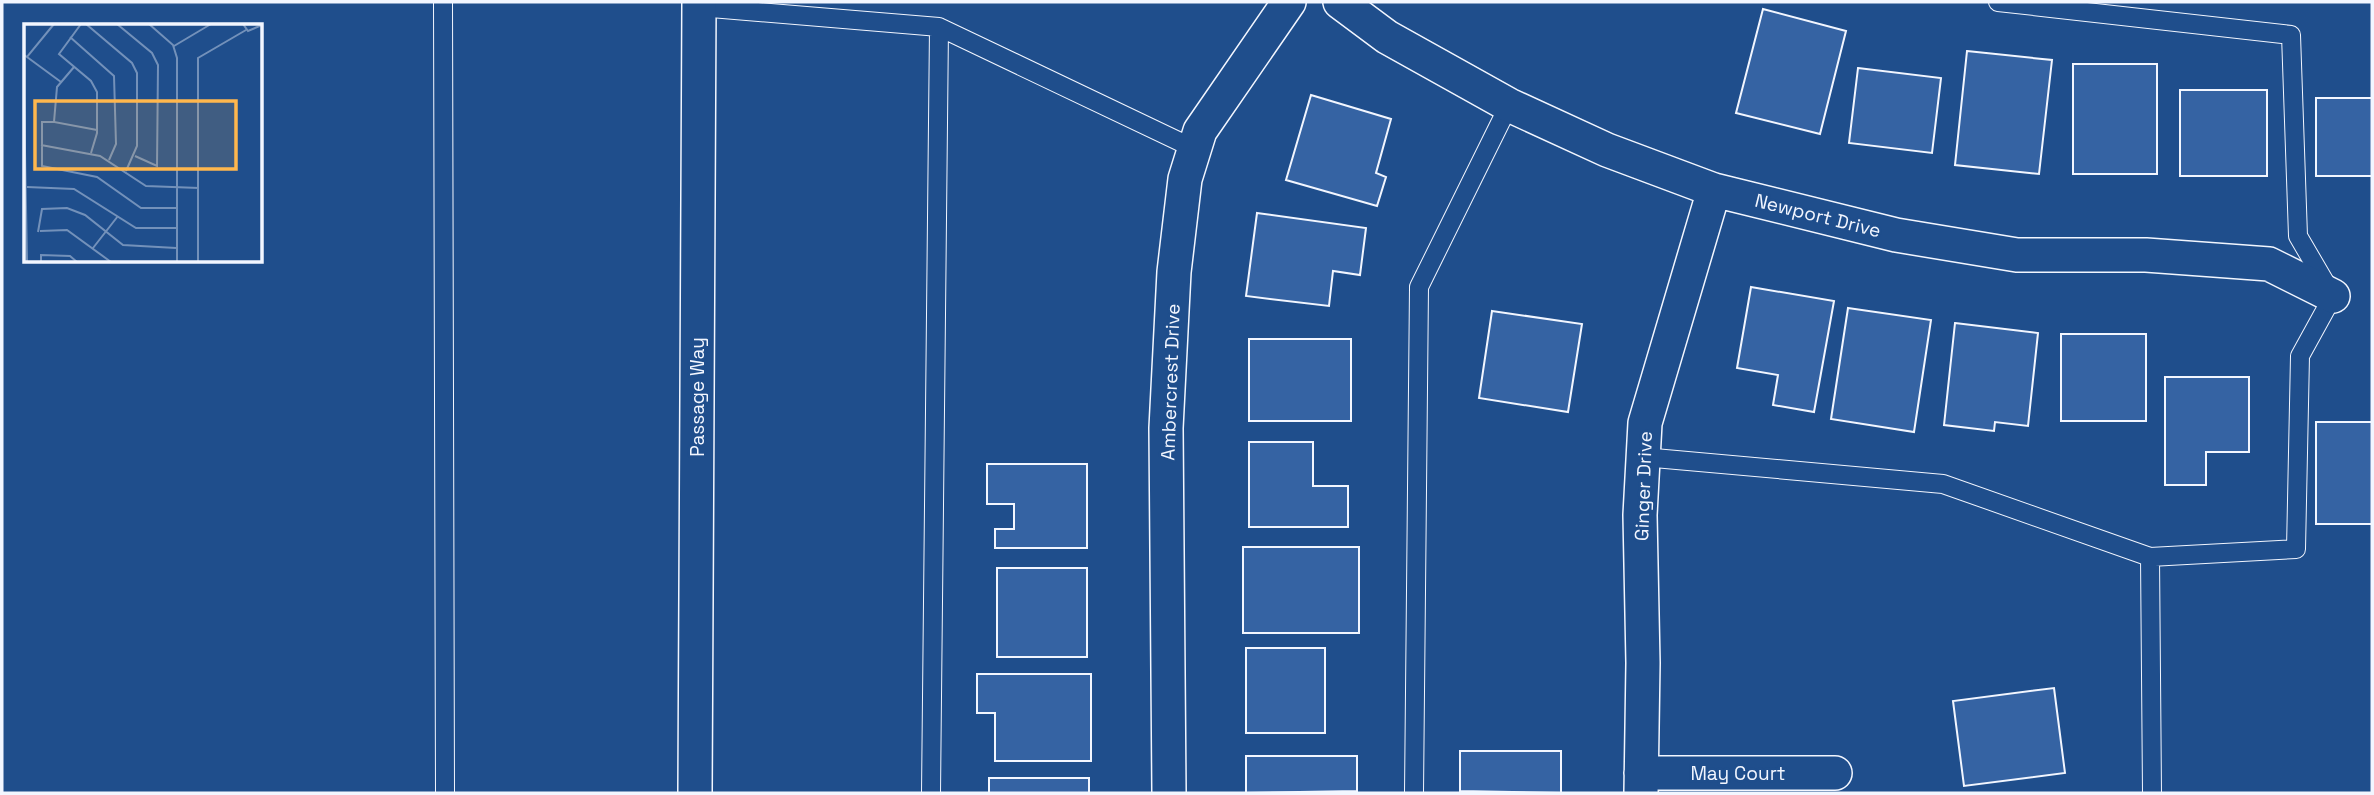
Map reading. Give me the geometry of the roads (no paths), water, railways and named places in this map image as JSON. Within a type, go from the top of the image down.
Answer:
[{"type":"street","name":"Ambercrest Drive","points":[[1169,793],[1166,428],[1174,272],[1185,179],[1200,131],[1289,2]]},
{"type":"street","name":"Newport Drive","points":[[1340,2],[1387,37],[1509,105],[1607,150],[1714,190],[1896,234],[2017,255],[2146,255],[2269,264],[2333,296]]},
{"type":"street","name":"Passage Way","points":[[695,793],[699,4]]},
{"type":"street","name":"Ginger Drive","points":[[1641,783],[1640,515],[1645,423],[1714,190]]},
{"type":"street","name":"May Court","points":[[1641,783],[1835,773]]},
{"type":"lane","points":[[443,2],[446,793]]},
{"type":"lane","points":[[1643,457],[1943,484],[2150,557],[2296,549],[2300,356],[2333,296],[2298,236],[2291,36],[1998,2]]},
{"type":"lane","points":[[699,4],[939,27],[1195,149]]},
{"type":"lane","points":[[931,793],[939,27]]},
{"type":"lane","points":[[1414,793],[1419,287],[1509,105]]},
{"type":"lane","points":[[2150,557],[2152,793]]}]
